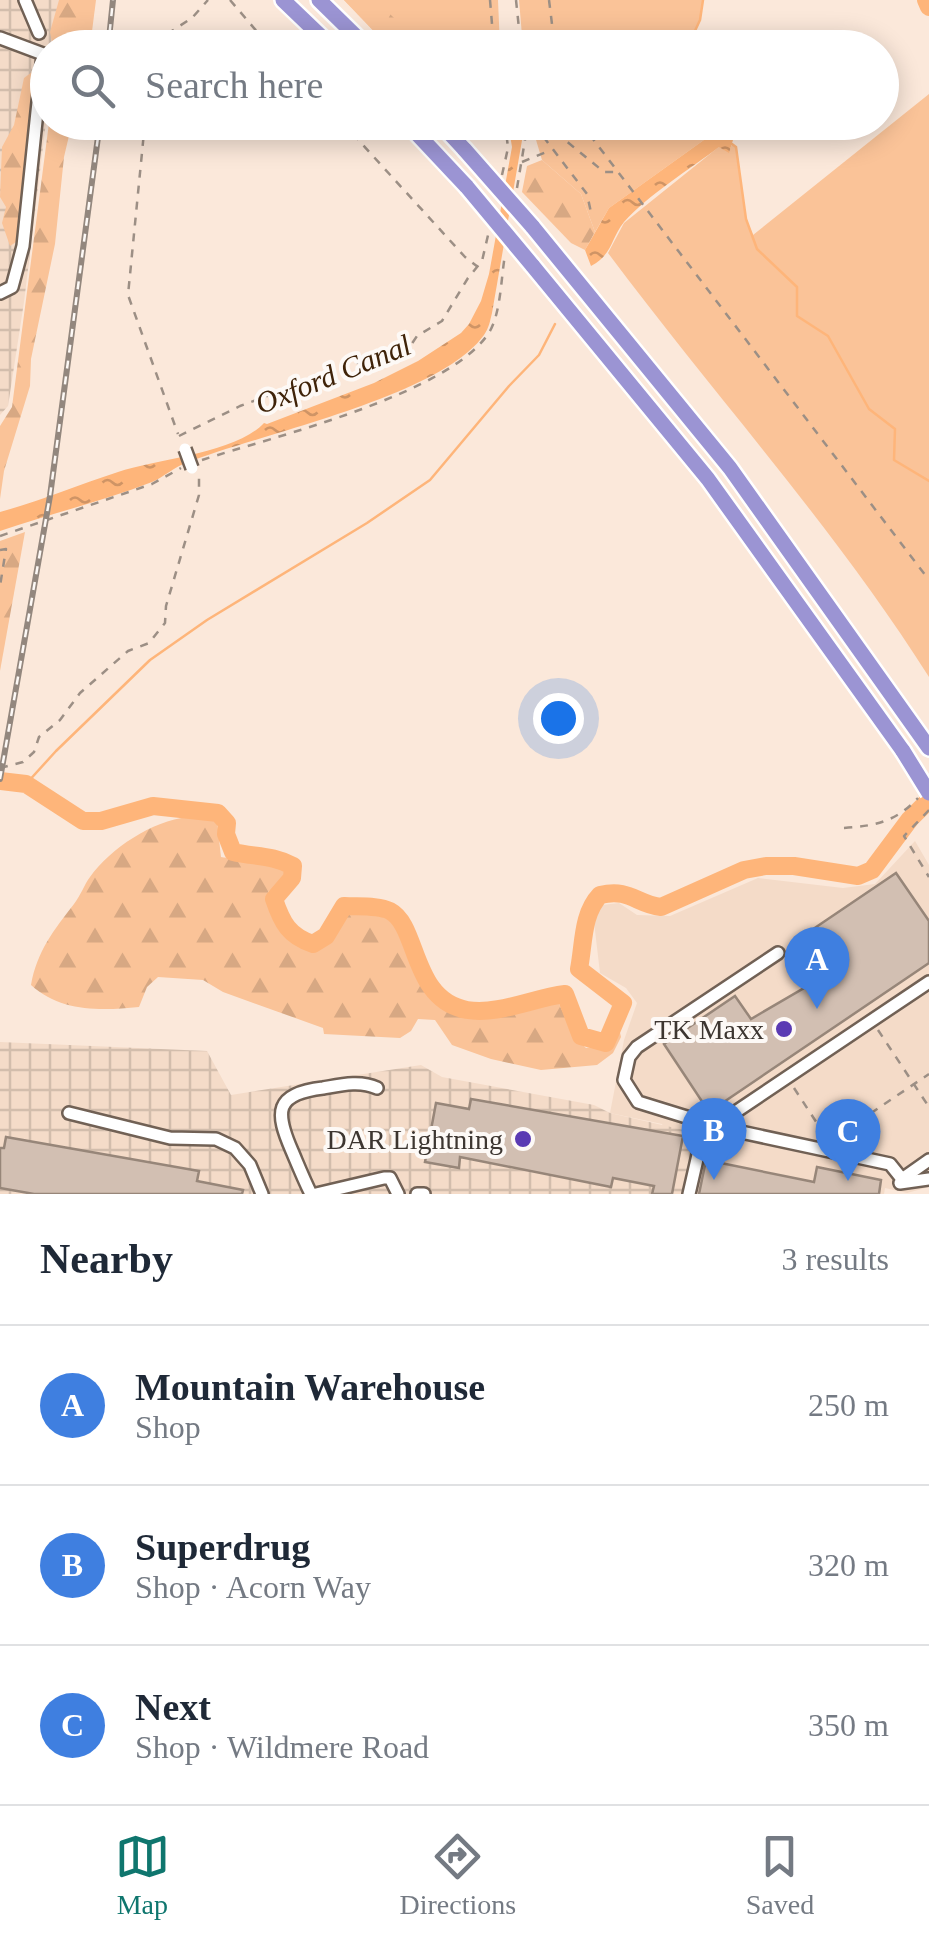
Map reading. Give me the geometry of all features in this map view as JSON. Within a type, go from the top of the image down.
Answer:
[{"type":"highway","points":[[283,0],[314,30]]},
{"type":"highway","points":[[318,0],[349,30]]},
{"type":"highway","points":[[423,140],[467,187],[708,479],[903,752],[924,795]]},
{"type":"highway","points":[[456,140],[730,468],[929,748]]},
{"type":"street","points":[[25,0],[38,30]]},
{"type":"street","points":[[0,38],[30,49]]},
{"type":"street","points":[[0,293],[12,286],[23,246],[35,140]]},
{"type":"street","points":[[185,449],[193,464]]},
{"type":"street","points":[[689,1194],[703,1133],[693,1118],[638,1102],[624,1080],[629,1057],[638,1047],[778,953]]},
{"type":"street","points":[[726,1129],[725,1121],[732,1115],[929,982]]},
{"type":"street","points":[[376,1088],[360,1083],[309,1089],[290,1097],[281,1108],[280,1122],[314,1194],[384,1178],[390,1178],[398,1194]]},
{"type":"street","points":[[69,1113],[170,1138],[216,1139],[235,1148],[250,1165],[262,1194]]},
{"type":"street","points":[[703,1133],[726,1129],[828,1146],[890,1164],[900,1185]]},
{"type":"street","points":[[900,1185],[929,1160]]},
{"type":"street","points":[[900,1185],[926,1179]]},
{"type":"path","points":[[173,30],[192,18],[208,0]]},
{"type":"path","points":[[230,0],[256,30]]},
{"type":"path","points":[[490,0],[492,30]]},
{"type":"path","points":[[516,0],[519,30]]},
{"type":"path","points":[[550,0],[553,30]]},
{"type":"path","points":[[143,140],[128,296],[179,436],[240,406],[362,362],[403,358],[418,336],[442,321],[478,266],[491,224]]},
{"type":"path","points":[[358,140],[465,257],[478,266]]},
{"type":"path","points":[[499,186],[507,140]]},
{"type":"path","points":[[515,200],[525,140]]},
{"type":"path","points":[[545,140],[587,194],[592,218]]},
{"type":"path","points":[[564,140],[604,172],[616,172]]},
{"type":"path","points":[[593,140],[929,580]]},
{"type":"path","points":[[522,162],[552,149]]},
{"type":"path","points":[[0,586],[6,549],[1,550],[3,535],[152,484],[193,464],[342,415],[394,395],[449,367],[488,334],[494,323],[505,256]]},
{"type":"path","points":[[0,768],[23,762],[34,752],[39,737],[60,720],[80,694],[128,651],[149,643],[165,623],[166,606],[199,496],[199,476],[193,464]]},
{"type":"path","points":[[844,828],[873,826],[895,818],[924,795]]},
{"type":"path","points":[[929,810],[904,836],[929,876]]},
{"type":"path","points":[[872,1021],[929,1107]]},
{"type":"path","points":[[787,1078],[828,1146],[929,1074]]},
{"type":"shaded area","points":[[0,0],[69,0],[61,30],[30,30],[30,140],[44,140],[8,406],[0,415]]},
{"type":"shaded area","points":[[915,841],[929,865],[929,1187],[907,1193],[885,1188],[884,1194],[686,1194],[662,1124],[610,1113],[624,1040],[637,1003],[626,988],[600,973],[594,922],[602,905],[619,903],[637,915],[670,916],[758,878],[843,888],[875,884]]},
{"type":"shaded area","points":[[0,1042],[207,1051],[231,1095],[421,1065],[442,1077],[594,1105],[610,1113],[697,1133],[686,1194],[0,1194]]},
{"type":"green space","points":[[59,0],[96,0],[92,30],[51,30]]},
{"type":"green space","points":[[344,0],[498,0],[499,30],[373,30]]},
{"type":"green space","points":[[344,0],[375,0],[407,30],[373,30]]},
{"type":"green space","points":[[519,0],[703,0],[695,30],[522,30]]},
{"type":"green space","points":[[30,74],[30,134],[16,242],[10,246],[2,223],[6,207],[0,197],[2,147],[14,125],[24,78]]},
{"type":"green space","points":[[929,94],[929,677],[814,514],[608,253],[624,223],[720,146],[729,152],[732,144],[736,147],[746,219],[753,235],[872,140],[899,140],[899,118]]},
{"type":"green space","points":[[47,140],[68,140],[55,244],[31,359],[30,386],[4,471],[0,499],[0,426],[12,407]]},
{"type":"green space","points":[[536,140],[704,140],[609,208],[595,232],[581,194],[542,160]]},
{"type":"green space","points":[[542,160],[581,194],[595,232],[585,250],[571,243],[522,192],[527,166]]},
{"type":"green space","points":[[25,532],[0,671],[0,541]]},
{"type":"green space","points":[[188,817],[217,821],[221,857],[280,864],[288,877],[268,892],[269,900],[281,927],[295,942],[312,946],[323,941],[346,911],[379,915],[397,925],[419,978],[442,1003],[476,1015],[559,1004],[575,1037],[586,1048],[609,1044],[619,1028],[621,1037],[613,1053],[597,1065],[541,1070],[452,1045],[435,1020],[418,1019],[411,1031],[400,1038],[324,1034],[323,1028],[223,992],[203,980],[158,977],[147,987],[139,1007],[110,1009],[68,1005],[31,985],[47,941],[99,866],[147,830]]},
{"type":"water","points":[[511,140],[522,140],[492,313],[484,335],[462,357],[390,395],[186,463],[133,489],[0,531],[0,512],[134,467],[235,441],[264,423],[374,383],[461,333],[481,301],[489,274]]},
{"type":"water","points":[[704,140],[733,140],[729,153],[719,147],[645,202],[624,222],[603,257],[591,266],[585,250],[609,208]]},
{"type":"building","points":[[896,873],[929,921],[929,963],[709,1112],[664,1044],[735,996],[751,1019],[816,981],[791,944]]},
{"type":"building","points":[[471,1099],[683,1136],[672,1194],[652,1194],[654,1186],[613,1178],[611,1187],[460,1157],[459,1168],[425,1162],[436,1103],[469,1109]]},
{"type":"building","points":[[6,1137],[199,1171],[197,1181],[243,1190],[242,1194],[34,1194],[0,1188],[0,1148],[4,1148]]},
{"type":"building","points":[[706,1160],[814,1182],[817,1167],[881,1180],[879,1194],[699,1194]]},
{"type":"waterway","points":[[695,30],[703,0]]},
{"type":"waterway","points":[[926,0],[929,7]]},
{"type":"waterway","points":[[732,144],[736,147],[746,219],[757,249],[797,287],[797,316],[828,336],[869,409],[895,429],[894,460],[929,481]]},
{"type":"waterway","points":[[26,784],[150,660],[430,480],[539,355],[555,324]]},
{"type":"waterway","points":[[0,781],[26,784],[83,821],[101,821],[153,806],[218,813],[227,823],[226,834],[233,852],[293,866],[292,878],[274,899],[284,922],[298,937],[313,944],[326,936],[344,906],[385,909],[399,919],[426,978],[449,1003],[479,1011],[565,994],[581,1036],[606,1043],[623,1003],[579,969],[587,920],[600,895],[626,895],[661,907],[744,870],[766,866],[794,866],[858,876],[872,870],[929,800]]},
{"type":"railway","points":[[110,30],[113,0]]},
{"type":"railway","points":[[0,779],[50,496],[98,140]]},
{"type":"place","name":"Mountain Warehouse","points":[[817,1009]]},
{"type":"place","name":"TK Maxx","points":[[784,1029]]},
{"type":"place","name":"DAR Lightning","points":[[523,1139]]},
{"type":"place","name":"Superdrug","points":[[714,1180]]},
{"type":"place","name":"Next","points":[[848,1181]]},
{"type":"water label","name":"Oxford Canal","points":[[333,374]]}]
